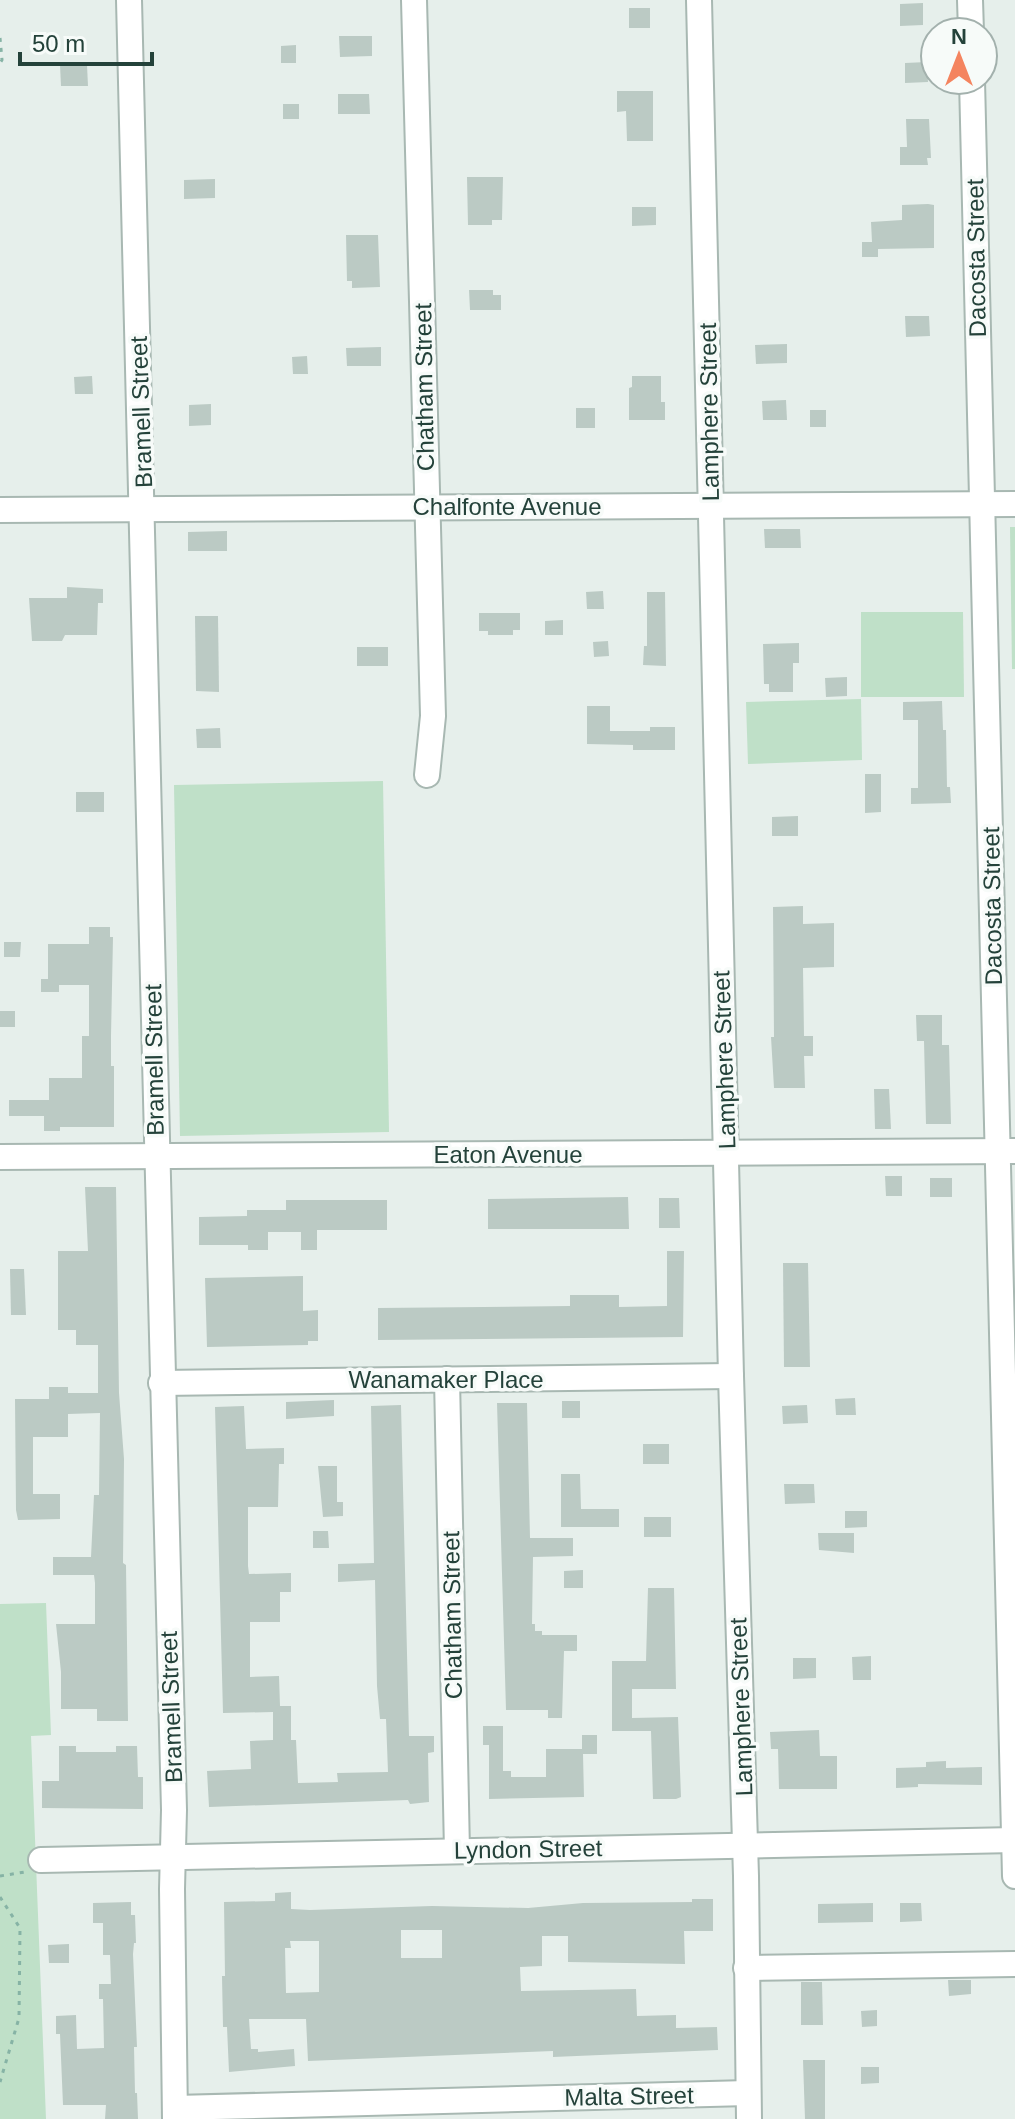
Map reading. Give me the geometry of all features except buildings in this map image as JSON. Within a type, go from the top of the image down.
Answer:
[{"type":"street","name":"Bramell Street","points":[[129,0],[144,509],[155,1157],[174,1795],[175,2114]]},
{"type":"street","name":"Chatham Street","points":[[414,0],[433,716],[427,775]]},
{"type":"street","name":"Lamphere Street","points":[[699,0],[745,1844],[749,2119]]},
{"type":"street","name":"Dacosta Street","points":[[972,96],[982,504],[1006,1151],[1015,1876]]},
{"type":"street","name":"Chalfonte Avenue","points":[[0,510],[1015,504]]},
{"type":"street","name":"Eaton Avenue","points":[[0,1157],[1006,1151]]},
{"type":"street","name":"Wanamaker Place","points":[[161,1383],[731,1376]]},
{"type":"street","name":"Chatham Street","points":[[447,1379],[457,1851]]},
{"type":"street","name":"Lyndon Street","points":[[41,1860],[1015,1840]]},
{"type":"street","points":[[746,1968],[1015,1964]]},
{"type":"street","name":"Malta Street","points":[[175,2114],[748,2093]]},
{"type":"path","points":[[0,38],[0,63]]},
{"type":"path","points":[[0,1897],[20,1928],[19,2018],[0,2082]]},
{"type":"green space","points":[[1010,527],[1015,527],[1015,669],[1012,669]]},
{"type":"green space","points":[[861,612],[963,612],[964,697],[861,697]]},
{"type":"green space","points":[[861,699],[862,760],[748,764],[746,702]]},
{"type":"green space","points":[[383,781],[389,1132],[180,1136],[174,785]]},
{"type":"green space","points":[[46,1603],[51,1735],[31,1736],[46,2119],[0,2119],[0,1604]]}]
